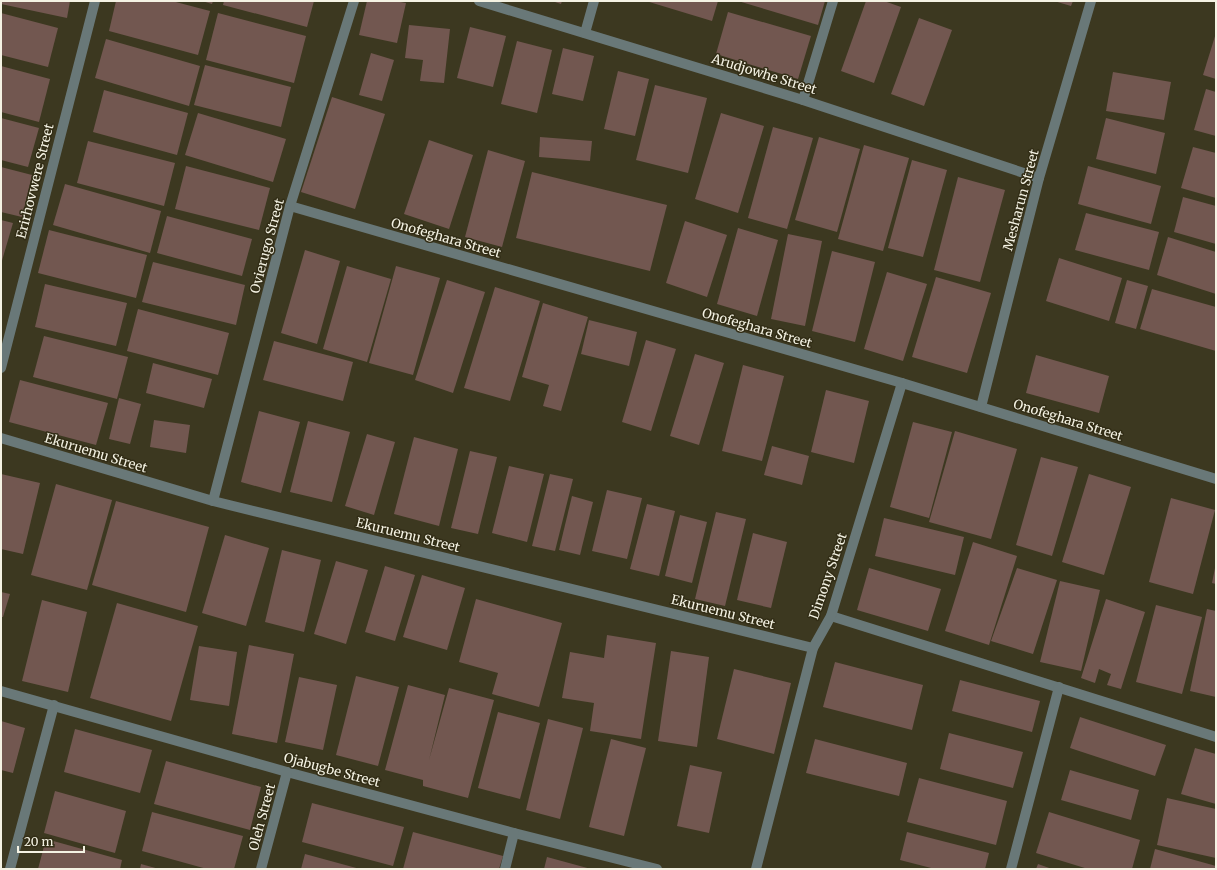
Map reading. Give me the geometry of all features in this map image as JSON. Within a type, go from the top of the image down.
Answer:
[{"type":"street","name":"Erirhovwere Street","points":[[1,368],[95,1]]},
{"type":"street","name":"Ovierugo Street","points":[[213,501],[290,206],[354,1]]},
{"type":"street","name":"Arudjowhe Street","points":[[479,1],[803,100],[1039,178]]},
{"type":"street","points":[[585,33],[594,1]]},
{"type":"street","points":[[803,100],[832,1]]},
{"type":"street","name":"Mesharun Street","points":[[981,407],[1039,178],[1091,1]]},
{"type":"street","name":"Onofeghara Street","points":[[290,206],[902,383],[1216,479]]},
{"type":"street","name":"Dimony Street","points":[[756,869],[813,648],[831,616],[902,383]]},
{"type":"street","name":"Ekuruemu Street","points":[[1,438],[213,501],[813,648]]},
{"type":"street","points":[[831,616],[1216,736]]},
{"type":"street","points":[[1011,869],[1059,686]]},
{"type":"street","name":"Ojabugbe Street","points":[[1,691],[287,772],[514,833],[657,869]]},
{"type":"street","points":[[10,869],[54,705]]},
{"type":"street","name":"Oleh Street","points":[[261,869],[287,772]]},
{"type":"street","points":[[505,869],[514,833]]},
{"type":"building","points":[[1,1],[70,1],[67,18],[1,4]]},
{"type":"building","points":[[116,1],[172,1],[210,11],[198,55],[109,31]]},
{"type":"building","points":[[202,1],[213,1],[212,4]]},
{"type":"building","points":[[224,1],[314,1],[307,27],[223,5]]},
{"type":"building","points":[[367,1],[395,1],[406,3],[397,43],[359,35]]},
{"type":"building","points":[[552,1],[562,1],[561,4]]},
{"type":"building","points":[[646,1],[718,1],[712,21]]},
{"type":"building","points":[[738,1],[825,1],[818,25]]},
{"type":"building","points":[[866,1],[884,1],[901,7],[874,83],[841,71]]},
{"type":"building","points":[[1054,1],[1073,1],[1071,6]]},
{"type":"building","points":[[728,12],[811,36],[798,79],[716,54]]},
{"type":"building","points":[[1,13],[58,28],[48,67],[1,55]]},
{"type":"building","points":[[218,13],[306,36],[294,83],[206,60]]},
{"type":"building","points":[[919,18],[952,30],[924,106],[891,94]]},
{"type":"building","points":[[409,25],[450,29],[444,83],[420,81],[423,60],[405,58]]},
{"type":"building","points":[[470,27],[506,36],[493,87],[457,78]]},
{"type":"building","points":[[1216,33],[1216,79],[1203,75]]},
{"type":"building","points":[[106,39],[200,66],[189,106],[95,78]]},
{"type":"building","points":[[517,41],[552,50],[537,113],[501,104]]},
{"type":"building","points":[[563,48],[594,56],[583,101],[552,94]]},
{"type":"building","points":[[371,53],[394,60],[382,101],[359,95]]},
{"type":"building","points":[[205,65],[291,87],[281,127],[194,105]]},
{"type":"building","points":[[1,66],[50,79],[39,122],[1,112]]},
{"type":"building","points":[[618,71],[649,79],[635,136],[604,129]]},
{"type":"building","points":[[1113,72],[1171,82],[1164,120],[1106,111]]},
{"type":"building","points":[[655,85],[707,98],[688,173],[636,160]]},
{"type":"building","points":[[1206,89],[1216,92],[1216,136],[1194,130]]},
{"type":"building","points":[[104,90],[188,113],[177,155],[93,132]]},
{"type":"building","points":[[332,97],[385,114],[355,209],[301,192]]},
{"type":"building","points":[[198,113],[286,139],[273,182],[185,155]]},
{"type":"building","points":[[721,113],[764,126],[738,213],[695,199]]},
{"type":"building","points":[[1,118],[39,128],[28,167],[1,160]]},
{"type":"building","points":[[1106,118],[1165,133],[1156,174],[1096,159]]},
{"type":"building","points":[[773,127],[813,138],[787,229],[748,218]]},
{"type":"building","points":[[540,137],[592,141],[590,161],[539,157]]},
{"type":"building","points":[[819,137],[860,149],[837,232],[795,220]]},
{"type":"building","points":[[429,140],[473,155],[449,229],[404,214]]},
{"type":"building","points":[[88,141],[175,163],[164,206],[77,183]]},
{"type":"building","points":[[864,145],[909,158],[883,251],[838,239]]},
{"type":"building","points":[[1193,147],[1216,153],[1216,198],[1181,188]]},
{"type":"building","points":[[488,150],[525,161],[502,247],[465,237]]},
{"type":"building","points":[[912,160],[947,170],[923,257],[888,248]]},
{"type":"building","points":[[186,166],[270,188],[259,230],[175,209]]},
{"type":"building","points":[[1088,166],[1161,186],[1151,224],[1078,204]]},
{"type":"building","points":[[1,167],[32,175],[22,217],[1,212]]},
{"type":"building","points":[[532,172],[667,205],[650,271],[516,238]]},
{"type":"building","points":[[958,177],[1005,190],[980,282],[934,270]]},
{"type":"building","points":[[65,184],[161,211],[150,253],[53,225]]},
{"type":"building","points":[[1183,197],[1216,206],[1216,244],[1174,232]]},
{"type":"building","points":[[1086,213],[1159,232],[1149,270],[1075,250]]},
{"type":"building","points":[[167,216],[252,239],[242,276],[157,253]]},
{"type":"building","points":[[1,220],[13,223],[1,264]]},
{"type":"building","points":[[685,221],[727,235],[707,297],[666,283]]},
{"type":"building","points":[[738,228],[778,240],[757,316],[717,304]]},
{"type":"building","points":[[49,230],[147,255],[136,298],[38,273]]},
{"type":"building","points":[[788,234],[822,241],[805,326],[771,319]]},
{"type":"building","points":[[1168,237],[1216,252],[1216,294],[1157,275]]},
{"type":"building","points":[[305,250],[340,261],[317,344],[281,333]]},
{"type":"building","points":[[832,251],[875,262],[855,342],[812,331]]},
{"type":"building","points":[[1059,258],[1122,278],[1109,321],[1046,301]]},
{"type":"building","points":[[153,262],[245,285],[236,325],[142,302]]},
{"type":"building","points":[[347,266],[391,279],[367,362],[323,349]]},
{"type":"building","points":[[396,266],[440,278],[413,375],[369,363]]},
{"type":"building","points":[[887,272],[927,284],[903,361],[864,349]]},
{"type":"building","points":[[936,277],[991,293],[967,373],[912,357]]},
{"type":"building","points":[[447,280],[485,292],[453,393],[415,380]]},
{"type":"building","points":[[1127,280],[1148,286],[1136,329],[1115,323]]},
{"type":"building","points":[[45,284],[127,303],[116,346],[35,327]]},
{"type":"building","points":[[495,287],[540,301],[510,401],[464,388]]},
{"type":"building","points":[[1152,289],[1216,307],[1216,351],[1140,329]]},
{"type":"building","points":[[543,303],[588,317],[561,411],[543,406],[549,385],[522,377]]},
{"type":"building","points":[[138,309],[229,333],[218,375],[127,351]]},
{"type":"building","points":[[589,320],[637,332],[629,366],[581,354]]},
{"type":"building","points":[[44,336],[128,357],[117,399],[33,377]]},
{"type":"building","points":[[646,340],[676,349],[651,431],[622,422]]},
{"type":"building","points":[[274,341],[353,362],[343,401],[263,380]]},
{"type":"building","points":[[695,354],[724,363],[699,445],[670,436]]},
{"type":"building","points":[[1036,355],[1109,376],[1099,413],[1026,393]]},
{"type":"building","points":[[153,363],[212,379],[204,408],[146,393]]},
{"type":"building","points":[[743,365],[784,376],[762,461],[722,451]]},
{"type":"building","points":[[20,380],[108,403],[96,445],[9,422]]},
{"type":"building","points":[[826,390],[869,401],[854,463],[811,452]]},
{"type":"building","points":[[119,398],[141,404],[130,444],[109,439]]},
{"type":"building","points":[[259,411],[300,422],[281,493],[241,482]]},
{"type":"building","points":[[154,420],[190,425],[186,453],[150,447]]},
{"type":"building","points":[[308,421],[350,432],[332,502],[290,492]]},
{"type":"building","points":[[913,422],[952,432],[929,518],[890,507]]},
{"type":"building","points":[[955,431],[1017,449],[991,539],[929,522]]},
{"type":"building","points":[[367,434],[395,442],[374,515],[345,506]]},
{"type":"building","points":[[414,437],[458,449],[439,526],[394,514]]},
{"type":"building","points":[[772,446],[809,456],[802,485],[764,475]]},
{"type":"building","points":[[470,451],[497,457],[478,534],[451,528]]},
{"type":"building","points":[[1041,457],[1078,467],[1052,556],[1016,545]]},
{"type":"building","points":[[509,466],[544,474],[527,542],[492,533]]},
{"type":"building","points":[[1,474],[40,483],[23,554],[1,549]]},
{"type":"building","points":[[550,474],[573,479],[555,551],[532,546]]},
{"type":"building","points":[[1089,474],[1131,487],[1104,575],[1062,562]]},
{"type":"building","points":[[56,484],[112,500],[87,590],[31,575]]},
{"type":"building","points":[[607,490],[642,498],[627,559],[592,551]]},
{"type":"building","points":[[572,496],[593,502],[580,555],[559,550]]},
{"type":"building","points":[[1171,498],[1215,510],[1193,594],[1149,582]]},
{"type":"building","points":[[116,501],[209,527],[186,612],[92,585]]},
{"type":"building","points":[[647,504],[675,511],[659,576],[630,569]]},
{"type":"building","points":[[716,512],[746,519],[725,606],[695,599]]},
{"type":"building","points":[[680,515],[707,522],[692,583],[665,576]]},
{"type":"building","points":[[884,518],[964,537],[955,575],[875,556]]},
{"type":"building","points":[[753,533],[787,542],[771,608],[737,600]]},
{"type":"building","points":[[225,535],[269,548],[246,626],[202,613]]},
{"type":"building","points":[[973,542],[1017,556],[989,645],[945,631]]},
{"type":"building","points":[[282,550],[321,560],[304,632],[265,622]]},
{"type":"building","points":[[336,561],[368,570],[346,644],[314,634]]},
{"type":"building","points":[[385,566],[415,575],[395,641],[365,632]]},
{"type":"building","points":[[869,568],[941,589],[928,631],[857,610]]},
{"type":"building","points":[[1017,568],[1057,580],[1033,654],[991,641]]},
{"type":"building","points":[[1216,568],[1216,584],[1212,583]]},
{"type":"building","points":[[422,575],[465,588],[447,650],[403,637]]},
{"type":"building","points":[[1060,581],[1100,590],[1081,671],[1040,662]]},
{"type":"building","points":[[1,592],[10,594],[3,617],[1,617]]},
{"type":"building","points":[[476,599],[562,623],[539,707],[492,694],[498,673],[459,662]]},
{"type":"building","points":[[1106,599],[1145,612],[1121,689],[1107,685],[1111,674],[1099,669],[1095,683],[1081,678]]},
{"type":"building","points":[[42,600],[87,612],[68,692],[22,681]]},
{"type":"building","points":[[117,603],[198,626],[171,721],[90,698]]},
{"type":"building","points":[[1156,605],[1202,617],[1182,694],[1136,682]]},
{"type":"building","points":[[1207,609],[1216,611],[1216,697],[1190,691]]},
{"type":"building","points":[[607,635],[656,643],[641,739],[590,731],[594,703],[562,698],[570,652],[604,658]]},
{"type":"building","points":[[249,645],[294,654],[277,743],[232,734]]},
{"type":"building","points":[[199,646],[237,652],[229,706],[190,700]]},
{"type":"building","points":[[671,651],[709,657],[697,747],[658,741]]},
{"type":"building","points":[[835,662],[923,685],[912,730],[823,707]]},
{"type":"building","points":[[734,669],[791,683],[774,754],[717,739]]},
{"type":"building","points":[[356,676],[399,687],[378,766],[336,755]]},
{"type":"building","points":[[299,677],[337,685],[323,750],[285,742]]},
{"type":"building","points":[[960,680],[1040,701],[1032,732],[952,711]]},
{"type":"building","points":[[408,685],[445,695],[429,760],[449,688],[494,700],[468,798],[423,786],[423,780],[385,770]]},
{"type":"building","points":[[498,712],[540,723],[520,799],[478,788]]},
{"type":"building","points":[[1080,717],[1166,745],[1155,776],[1070,748]]},
{"type":"building","points":[[548,719],[583,728],[560,819],[526,810]]},
{"type":"building","points":[[1,721],[25,728],[13,773],[1,770]]},
{"type":"building","points":[[75,729],[152,750],[140,793],[64,772]]},
{"type":"building","points":[[949,733],[1023,752],[1013,788],[940,769]]},
{"type":"building","points":[[611,739],[646,748],[624,836],[589,827]]},
{"type":"building","points":[[815,739],[907,763],[899,796],[806,773]]},
{"type":"building","points":[[1195,748],[1216,754],[1216,804],[1181,794]]},
{"type":"building","points":[[166,761],[261,787],[250,830],[154,804]]},
{"type":"building","points":[[690,765],[722,772],[709,833],[677,826]]},
{"type":"building","points":[[1070,770],[1139,790],[1131,820],[1061,800]]},
{"type":"building","points":[[919,778],[1007,801],[996,845],[907,822]]},
{"type":"building","points":[[55,791],[126,811],[115,853],[44,833]]},
{"type":"building","points":[[1167,798],[1216,809],[1216,858],[1157,845]]},
{"type":"building","points":[[312,803],[404,827],[393,866],[302,842]]},
{"type":"building","points":[[152,812],[243,836],[234,869],[207,869],[142,851]]},
{"type":"building","points":[[1049,812],[1140,840],[1132,869],[1088,869],[1036,853]]},
{"type":"building","points":[[413,832],[503,856],[499,869],[403,869]]},
{"type":"building","points":[[907,832],[989,853],[985,869],[935,869],[900,860]]},
{"type":"building","points":[[46,839],[122,860],[120,869],[38,869]]},
{"type":"building","points":[[1155,849],[1216,866],[1216,869],[1150,869]]},
{"type":"building","points":[[305,854],[360,869],[301,869]]},
{"type":"building","points":[[547,857],[591,869],[544,869]]},
{"type":"building","points":[[141,864],[159,869],[140,869]]},
{"type":"building","points":[[1038,864],[1052,869],[1036,869]]}]
